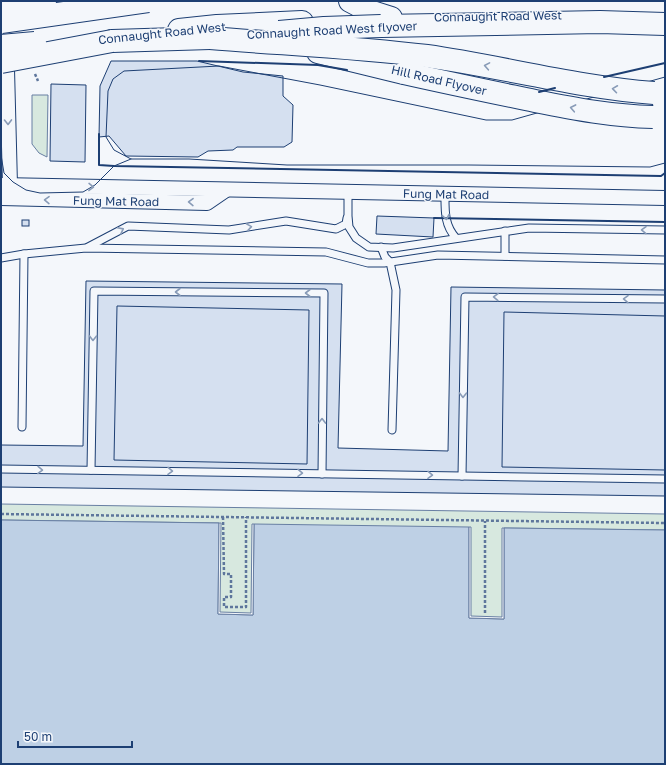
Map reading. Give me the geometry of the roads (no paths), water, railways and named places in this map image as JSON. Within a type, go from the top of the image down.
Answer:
[{"type":"main road","points":[[1,22],[148,1]]},
{"type":"main road","points":[[1,5],[154,1]]},
{"type":"main road","points":[[350,1],[369,11],[391,18]]},
{"type":"main road","name":"Connaught Road West","points":[[3,67],[78,43],[118,35],[213,32],[391,18],[605,14],[665,17]]},
{"type":"main road","name":"Connaught Road West flyover","points":[[3,67],[112,41],[213,32],[381,26],[600,22],[665,24]]},
{"type":"main road","points":[[213,32],[405,54],[482,65],[618,89],[665,93]]},
{"type":"main road","name":"Hill Road Flyover","points":[[213,32],[472,88],[596,112],[632,116],[665,115]]},
{"type":"main road","points":[[1,46],[45,42],[112,41]]},
{"type":"street","points":[[3,67],[4,192]]},
{"type":"street","name":"Fung Mat Road","points":[[4,192],[226,190],[665,198]]},
{"type":"lane","points":[[348,192],[349,227],[356,238],[369,247],[393,248],[529,228],[665,230]]},
{"type":"lane","points":[[445,194],[446,218],[451,232],[456,238]]},
{"type":"lane","points":[[86,248],[128,226],[229,230],[286,221],[336,229],[346,224],[348,216]]},
{"type":"lane","points":[[505,231],[505,256]]},
{"type":"lane","points":[[381,247],[385,258],[390,262],[396,290],[392,430]]},
{"type":"lane","points":[[1,258],[24,254],[86,248],[326,252],[368,263],[390,262],[438,254],[665,260]]},
{"type":"lane","points":[[22,427],[24,254]]},
{"type":"lane","points":[[91,470],[94,291],[324,293],[322,474]]},
{"type":"lane","points":[[462,476],[465,297],[665,299]]},
{"type":"lane","points":[[1,469],[665,479]]},
{"type":"water","points":[[1,520],[219,523],[218,614],[253,615],[254,524],[469,527],[469,618],[504,619],[504,528],[665,530],[665,764],[1,764]]},
{"type":"tram line","points":[[665,77],[512,120],[486,120],[320,85],[219,66],[124,71],[113,79],[108,91],[106,137],[114,150],[131,159],[189,159],[287,165],[650,167],[665,163]]},
{"type":"tram line","points":[[1,155],[4,173],[13,182],[26,190],[40,193],[83,192],[95,185],[114,166],[131,159]]}]
